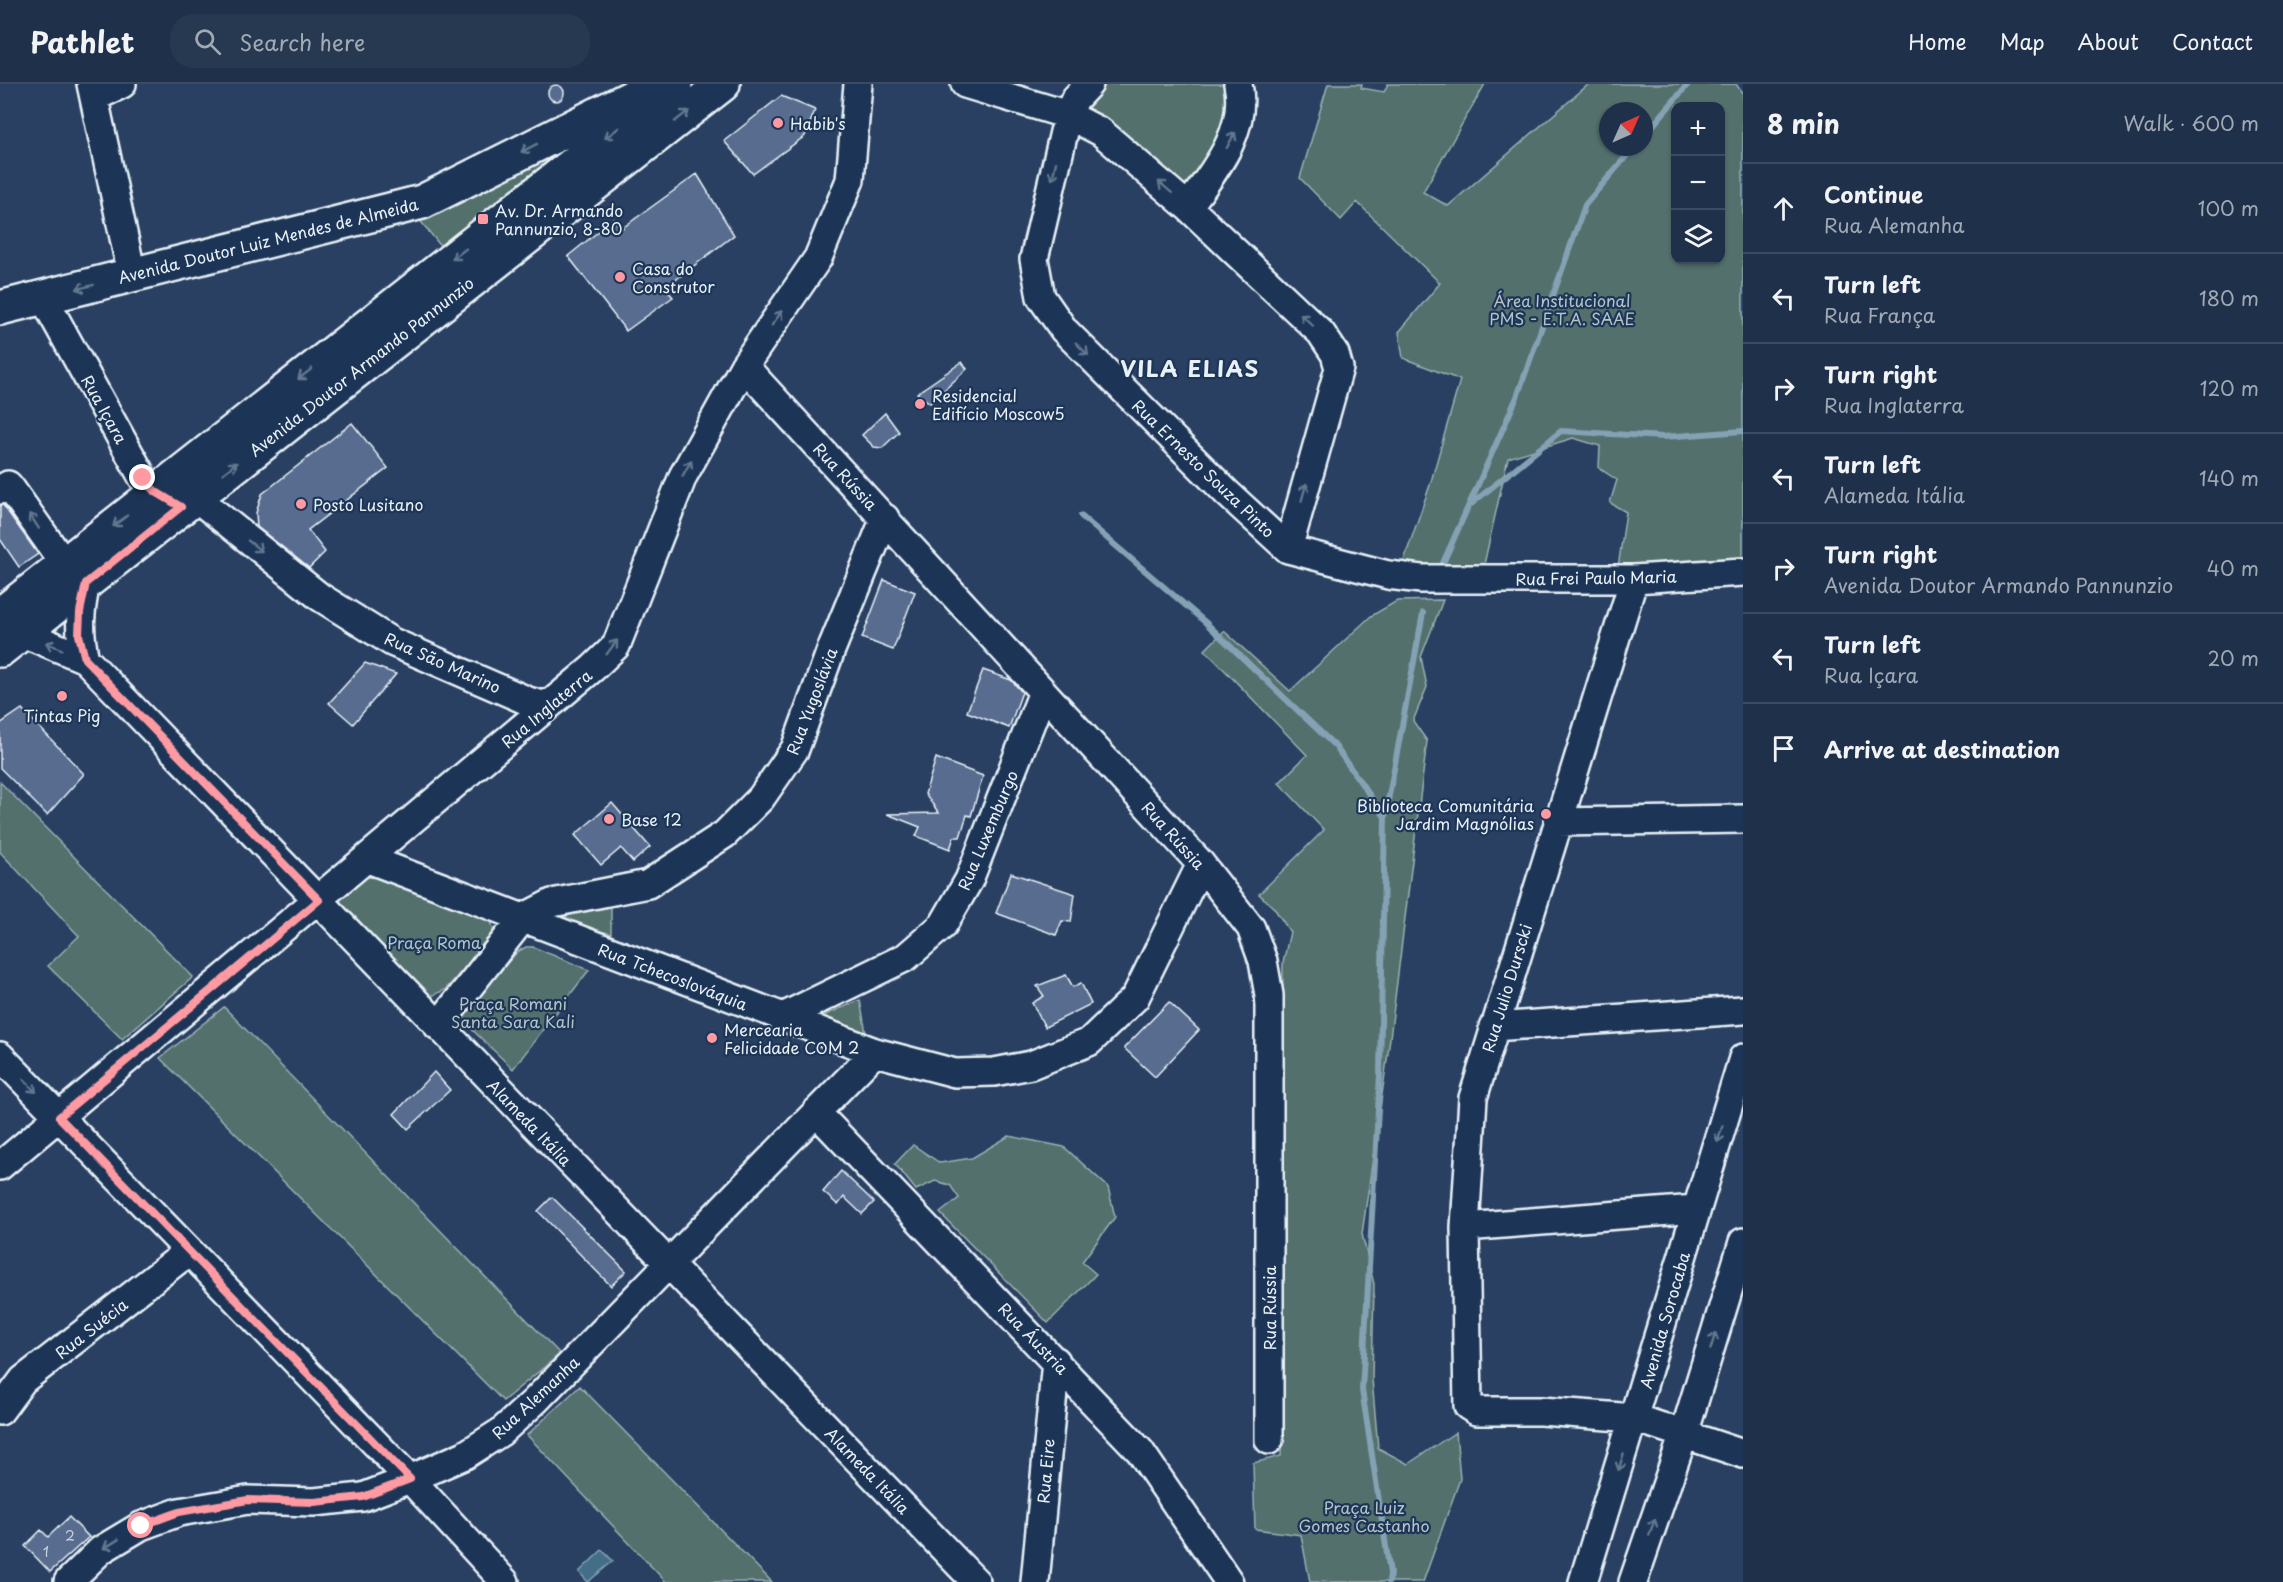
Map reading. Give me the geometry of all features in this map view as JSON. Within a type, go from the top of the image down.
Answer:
[{"type":"main road","name":"Avenida Doutor Luiz Mendes de Almeida","points":[[0,308],[422,202],[657,84]]},
{"type":"main road","name":"Avenida Doutor Armando Pannunzio","points":[[177,498],[675,84]]},
{"type":"main road","name":"Avenida Doutor Armando Pannunzio","points":[[6,630],[76,574],[723,84]]},
{"type":"street","points":[[122,84],[93,90],[132,275]]},
{"type":"street","name":"Rua Inglaterra","points":[[0,1166],[368,859],[554,701],[615,646],[683,476],[744,366],[818,258],[850,180],[858,84]]},
{"type":"street","points":[[965,84],[1068,114],[1101,132],[1188,207],[1321,333],[1335,354],[1339,368],[1288,549]]},
{"type":"street","name":"Rua Ernesto Souza Pinto","points":[[1089,84],[1075,99],[1068,114],[1034,259],[1041,297],[1064,330],[1227,493],[1288,549],[1388,574],[1449,581]]},
{"type":"street","points":[[1188,207],[1214,171],[1238,126],[1240,95],[1238,84]]},
{"type":"street","name":"Rua Içara","points":[[43,297],[143,478],[177,498]]},
{"type":"street","name":"Rua Rússia","points":[[744,366],[1201,864],[1251,928],[1263,961],[1269,995],[1269,1440]]},
{"type":"street","points":[[0,490],[8,485],[76,574],[80,612],[79,635],[85,659]]},
{"type":"street","name":"Rua São Marino","points":[[177,498],[320,597],[392,642],[528,701],[543,705],[554,701]]},
{"type":"street","name":"Rua Yugoslávia","points":[[438,1026],[523,918],[552,903],[648,884],[725,834],[761,798],[778,777],[795,749],[831,650],[885,518]]},
{"type":"street","name":"Rua Frei Paulo Maria","points":[[1449,581],[1634,579],[1743,572]]},
{"type":"street","name":"Rua Julio Durscki","points":[[1634,579],[1493,1027],[1473,1098],[1465,1227],[1468,1406],[1471,1410],[1541,1411],[1635,1418]]},
{"type":"street","name":"Alameda Itália","points":[[6,630],[85,659],[976,1582]]},
{"type":"street","name":"Rua Luxemburgo","points":[[781,1018],[906,957],[943,925],[969,880],[1043,692]]},
{"type":"street","points":[[1558,822],[1743,819]]},
{"type":"street","name":"Rua Tchecoslováquia","points":[[368,859],[875,1053],[955,1073],[994,1072],[1031,1065],[1089,1042],[1135,998],[1201,864]]},
{"type":"street","points":[[1493,1027],[1743,1010]]},
{"type":"street","name":"Rua Alemanha","points":[[68,1582],[101,1550],[141,1526],[179,1512],[248,1500],[314,1502],[363,1497],[465,1455],[501,1432],[536,1401],[875,1053]]},
{"type":"street","points":[[0,1056],[410,1479],[505,1582]]},
{"type":"street","name":"Avenida Sorocaba","points":[[1583,1582],[1743,1059]]},
{"type":"street","name":"Rua Áustria","points":[[816,1112],[1140,1451],[1229,1582]]},
{"type":"street","points":[[1465,1227],[1696,1209]]},
{"type":"street","points":[[1633,1582],[1684,1434],[1743,1242]]},
{"type":"street","name":"Rua Suécia","points":[[0,1411],[23,1380],[188,1252]]},
{"type":"street","name":"Rua Eire","points":[[1035,1582],[1056,1361]]},
{"type":"street","points":[[1635,1418],[1743,1454]]},
{"type":"green space","points":[[1103,84],[1233,84],[1234,126],[1189,198],[1083,108]]},
{"type":"green space","name":"Área Institucional PMS - E.T.A. SAAE","points":[[1328,84],[1362,84],[1361,88],[1384,92],[1388,84],[1485,84],[1423,192],[1448,206],[1589,84],[1736,84],[1743,94],[1743,559],[1618,568],[1626,512],[1610,503],[1617,480],[1599,468],[1600,446],[1573,438],[1508,458],[1483,569],[1401,569],[1430,485],[1460,380],[1403,358],[1399,332],[1440,283],[1357,202],[1341,220],[1300,178]]},
{"type":"green space","points":[[615,116],[443,249],[418,218]]},
{"type":"green space","name":"Praça Luiz Gomes Castanho","points":[[1443,600],[1421,657],[1427,687],[1413,721],[1427,741],[1389,1046],[1362,1234],[1374,1284],[1372,1379],[1378,1448],[1408,1464],[1456,1432],[1460,1479],[1423,1582],[1310,1582],[1301,1535],[1255,1529],[1253,1463],[1281,1456],[1283,963],[1290,932],[1274,908],[1259,894],[1324,830],[1279,783],[1307,755],[1205,650],[1224,631],[1290,691],[1371,616],[1397,601]]},
{"type":"green space","points":[[0,782],[193,977],[122,1039],[48,966],[79,936],[0,852]]},
{"type":"green space","name":"Praça Roma","points":[[377,878],[491,921],[495,934],[445,990],[431,996],[341,903],[339,897],[358,879]]},
{"type":"green space","points":[[611,901],[611,934],[553,917]]},
{"type":"green space","name":"Praça Romani Santa Sara Kali","points":[[526,947],[533,947],[589,970],[513,1069],[460,1018],[517,952]]},
{"type":"green space","points":[[860,1000],[866,1033],[818,1018]]},
{"type":"green space","points":[[224,1007],[560,1354],[503,1401],[160,1058]]},
{"type":"green space","points":[[1009,1136],[1064,1147],[1108,1187],[1115,1217],[1082,1262],[1096,1274],[1048,1323],[940,1213],[959,1198],[950,1185],[935,1181],[916,1190],[895,1164],[913,1145],[940,1163],[972,1158]]},
{"type":"green space","points":[[580,1386],[772,1582],[666,1582],[527,1435]]},
{"type":"water","points":[[602,1550],[613,1561],[588,1582],[579,1572]]},
{"type":"building","points":[[556,85],[562,87],[564,93],[562,99],[556,101],[550,99],[548,93],[550,87]]},
{"type":"building","name":"Habib's","points":[[781,96],[815,110],[805,136],[753,174],[724,141]]},
{"type":"building","points":[[697,174],[734,235],[665,288],[673,297],[626,331],[568,256],[614,219],[621,229]]},
{"type":"building","points":[[962,362],[967,369],[930,403],[917,393]]},
{"type":"building","points":[[885,413],[899,432],[882,448],[874,447],[862,435]]},
{"type":"building","name":"Posto Lusitano","points":[[352,423],[388,468],[308,530],[325,552],[309,568],[257,527],[256,513],[262,494]]},
{"type":"building","points":[[3,505],[38,554],[19,567],[0,539],[0,506]]},
{"type":"building","points":[[884,580],[915,592],[893,650],[862,638]]},
{"type":"building","points":[[365,663],[396,674],[353,724],[329,703]]},
{"type":"building","points":[[983,670],[1011,680],[1022,692],[1009,728],[967,712]]},
{"type":"building","points":[[22,709],[84,774],[47,815],[0,768],[0,724]]},
{"type":"building","points":[[936,758],[983,776],[971,816],[967,815],[960,837],[954,837],[950,849],[916,836],[920,827],[887,814],[939,813],[925,794]]},
{"type":"building","name":"Base 12","points":[[612,803],[650,847],[633,862],[621,848],[601,865],[575,835]]},
{"type":"building","points":[[1011,873],[1075,894],[1071,922],[1062,921],[1056,935],[996,913]]},
{"type":"building","points":[[1066,975],[1073,987],[1081,983],[1091,1004],[1045,1027],[1032,1003],[1044,996],[1037,986]]},
{"type":"building","points":[[1169,1002],[1199,1030],[1155,1077],[1124,1048]]},
{"type":"building","points":[[434,1072],[450,1090],[408,1129],[394,1114]]},
{"type":"building","points":[[841,1171],[874,1202],[862,1214],[844,1197],[838,1205],[823,1192]]},
{"type":"building","points":[[552,1197],[626,1271],[611,1286],[538,1211]]},
{"type":"building","points":[[69,1517],[89,1537],[50,1572],[25,1546],[41,1530],[48,1537]]},
{"type":"waterway","points":[[1653,125],[1688,84]]},
{"type":"waterway","points":[[1439,572],[1517,397],[1585,205],[1626,156]]},
{"type":"waterway","points":[[1470,505],[1561,431],[1663,437],[1743,431]]},
{"type":"waterway","points":[[1081,516],[1205,622],[1335,746],[1385,817]]},
{"type":"waterway","points":[[1389,1582],[1390,1573],[1362,1390],[1380,1074],[1385,817],[1423,613]]},
{"type":"place","name":"Habib's","points":[[778,123]]},
{"type":"place","name":"Av. Dr. Armando Pannunzio, 8-80","points":[[483,219]]},
{"type":"place","name":"Casa do Construtor","points":[[620,277]]},
{"type":"place","name":"Residencial Edifício Moscow5","points":[[920,404]]},
{"type":"place","name":"Posto Lusitano","points":[[301,504]]},
{"type":"place","name":"Tintas Pig","points":[[62,696]]},
{"type":"place","name":"Biblioteca Comunitária Jardim Magnólias","points":[[1546,814]]},
{"type":"place","name":"Base 12","points":[[609,819]]},
{"type":"place","name":"Mercearia Felicidade COM 2","points":[[712,1038]]},
{"type":"district","name":"VILA ELIAS","points":[[1190,367]]},
{"type":"route","points":[[141,1526],[179,1512],[248,1500],[314,1502],[363,1497],[410,1479],[59,1117],[319,900],[85,659],[79,635],[80,612],[86,583],[181,507],[169,502],[143,478]]}]
